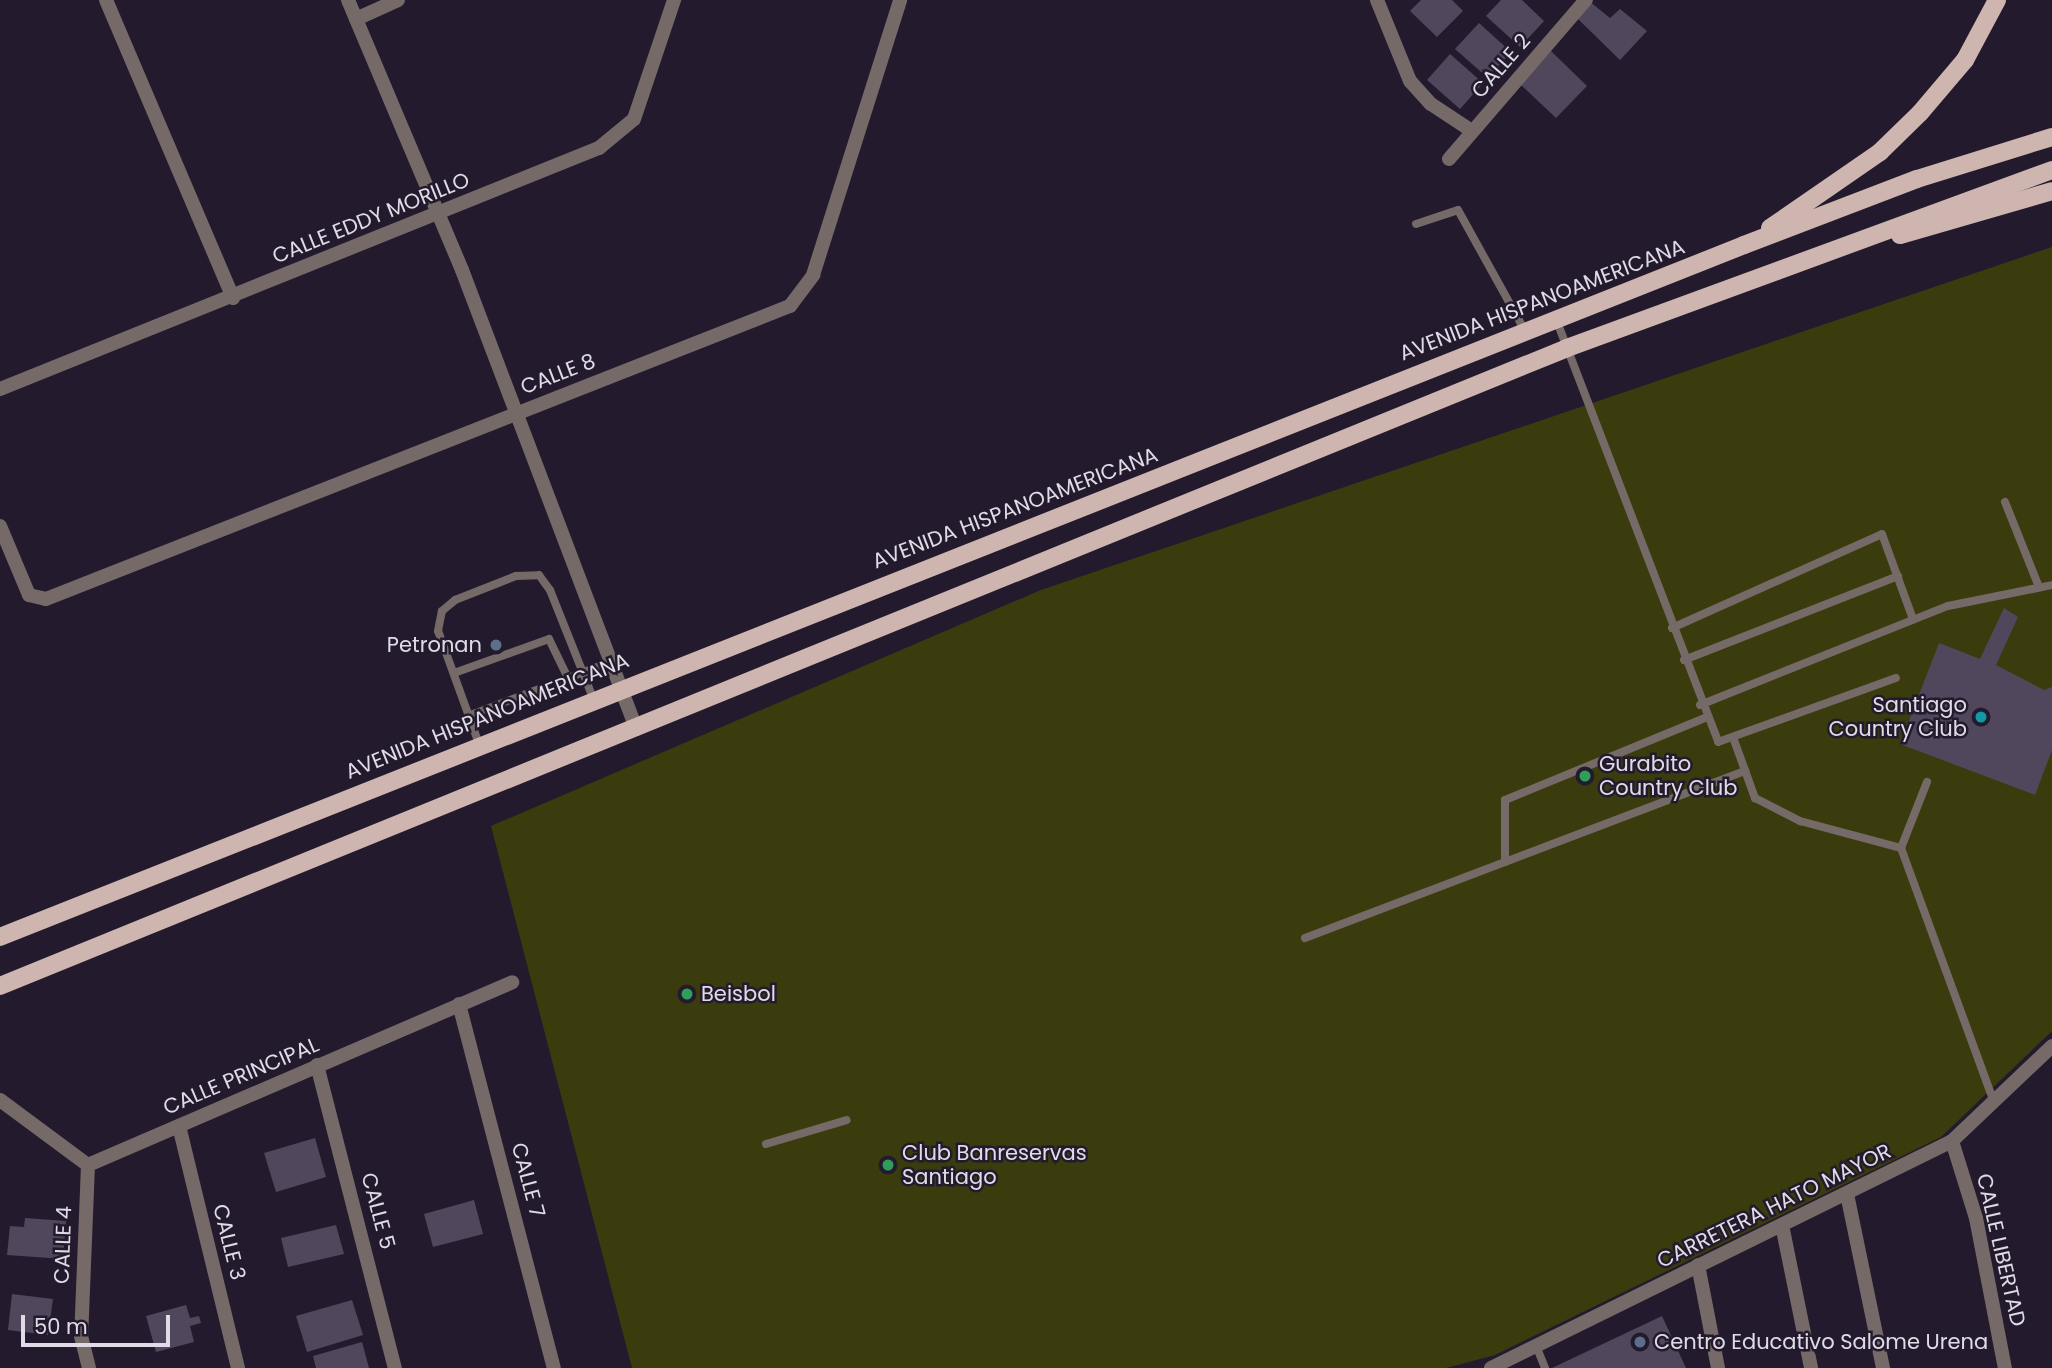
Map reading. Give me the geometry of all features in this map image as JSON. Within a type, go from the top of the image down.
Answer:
[{"type":"main road","points":[[1744,245],[1880,152],[1965,60],[1997,0]]},
{"type":"main road","name":"AVENIDA HISPANOAMERICANA","points":[[0,937],[593,698],[1744,245],[1917,179],[2052,137]]},
{"type":"main road","points":[[0,986],[1567,348],[2052,170]]},
{"type":"main road","points":[[1769,273],[2052,191]]},
{"type":"street","points":[[106,0],[233,298]]},
{"type":"street","points":[[348,0],[439,212],[636,729]]},
{"type":"street","points":[[356,19],[398,0]]},
{"type":"street","name":"CALLE EDDY MORILLO","points":[[0,390],[233,298],[618,136],[634,119],[674,0]]},
{"type":"street","name":"CALLE 8","points":[[0,526],[36,600],[790,306],[803,295],[900,0]]},
{"type":"street","points":[[1377,0],[1410,81],[1431,104],[1472,131]]},
{"type":"street","name":"CALLE 2","points":[[1449,159],[1586,0]]},
{"type":"street","name":"CALLE PRINCIPAL","points":[[88,1165],[512,982]]},
{"type":"street","name":"CALLE 7","points":[[459,1004],[554,1368]]},
{"type":"street","name":"CARRETERA HATO MAYOR","points":[[1500,1367],[1699,1265],[1952,1142],[2052,1046]]},
{"type":"street","name":"CALLE 5","points":[[317,1065],[394,1368]]},
{"type":"street","points":[[0,1100],[88,1165]]},
{"type":"street","name":"CALLE 3","points":[[178,1126],[238,1368]]},
{"type":"street","name":"CALLE LIBERTAD","points":[[1952,1142],[1976,1218],[2005,1368]]},
{"type":"street","name":"CALLE 4","points":[[88,1165],[81,1336],[89,1368]]},
{"type":"street","points":[[1847,1194],[1884,1368]]},
{"type":"street","points":[[1782,1225],[1811,1368]]},
{"type":"street","points":[[1699,1265],[1718,1368]]},
{"type":"lane","points":[[1416,224],[1458,210],[1525,331]]},
{"type":"lane","points":[[1556,319],[1700,705],[1718,742],[1734,740],[1896,678]]},
{"type":"lane","points":[[2005,502],[2039,587]]},
{"type":"lane","points":[[1672,628],[1882,534],[1913,619]]},
{"type":"lane","points":[[479,744],[438,631],[446,605],[530,573],[550,590],[593,698]]},
{"type":"lane","points":[[1684,660],[1898,576]]},
{"type":"lane","points":[[1700,705],[1913,619],[2052,586]]},
{"type":"lane","points":[[454,673],[549,639],[568,678]]},
{"type":"lane","points":[[468,716],[610,662]]},
{"type":"lane","points":[[1505,862],[1505,800],[1705,718]]},
{"type":"lane","points":[[1734,740],[1755,798],[1800,821],[1901,848]]},
{"type":"lane","points":[[1305,938],[1745,771]]},
{"type":"lane","points":[[1927,782],[1901,848],[1994,1102]]},
{"type":"lane","points":[[765,1144],[847,1120]]},
{"type":"lane","points":[[1537,1348],[1545,1368]]},
{"type":"shaded area","name":"Gurabito Country Club","points":[[2052,247],[2052,1031],[1941,1137],[1495,1355],[1446,1368],[632,1368],[491,826],[1041,590]]},
{"type":"building","points":[[1421,0],[1452,0],[1463,11],[1437,37],[1410,11]]},
{"type":"building","points":[[1501,0],[1522,0],[1544,21],[1520,47],[1486,16]]},
{"type":"building","points":[[1589,1],[1610,18],[1620,9],[1647,31],[1620,60],[1578,19]]},
{"type":"building","points":[[1479,23],[1511,52],[1488,78],[1455,49]]},
{"type":"building","points":[[1551,51],[1587,86],[1556,118],[1520,84]]},
{"type":"building","points":[[1450,54],[1483,83],[1460,109],[1427,80]]},
{"type":"building","name":"Santiago Country Club","points":[[2004,608],[2018,617],[1996,665],[2044,690],[2052,687],[2052,750],[2035,795],[1900,744],[1939,643],[1980,659]]},
{"type":"building","points":[[315,1138],[326,1177],[276,1192],[264,1153]]},
{"type":"building","points":[[474,1200],[483,1234],[433,1247],[424,1214]]},
{"type":"building","points":[[25,1218],[66,1221],[63,1259],[7,1255],[10,1226],[24,1227]]},
{"type":"building","points":[[336,1225],[344,1254],[288,1267],[281,1238]]},
{"type":"building","points":[[12,1294],[53,1299],[48,1335],[8,1330]]},
{"type":"building","points":[[352,1300],[363,1335],[307,1352],[296,1316]]},
{"type":"building","points":[[186,1305],[190,1318],[199,1316],[201,1323],[190,1326],[194,1342],[156,1352],[146,1316]]},
{"type":"building","name":"Centro Educativo Salome Urena","points":[[1662,1316],[1686,1368],[1552,1368]]},
{"type":"building","points":[[362,1342],[369,1368],[316,1368],[313,1356]]},
{"type":"place","name":"Petronan","points":[[496,645]]},
{"type":"place","name":"Santiago Country Club","points":[[1981,717]]},
{"type":"place","name":"Gurabito Country Club","points":[[1585,776]]},
{"type":"place","name":"Beisbol","points":[[687,994]]},
{"type":"place","name":"Club Banreservas Santiago","points":[[888,1165]]},
{"type":"place","name":"Centro Educativo Salome Urena","points":[[1640,1342]]}]
